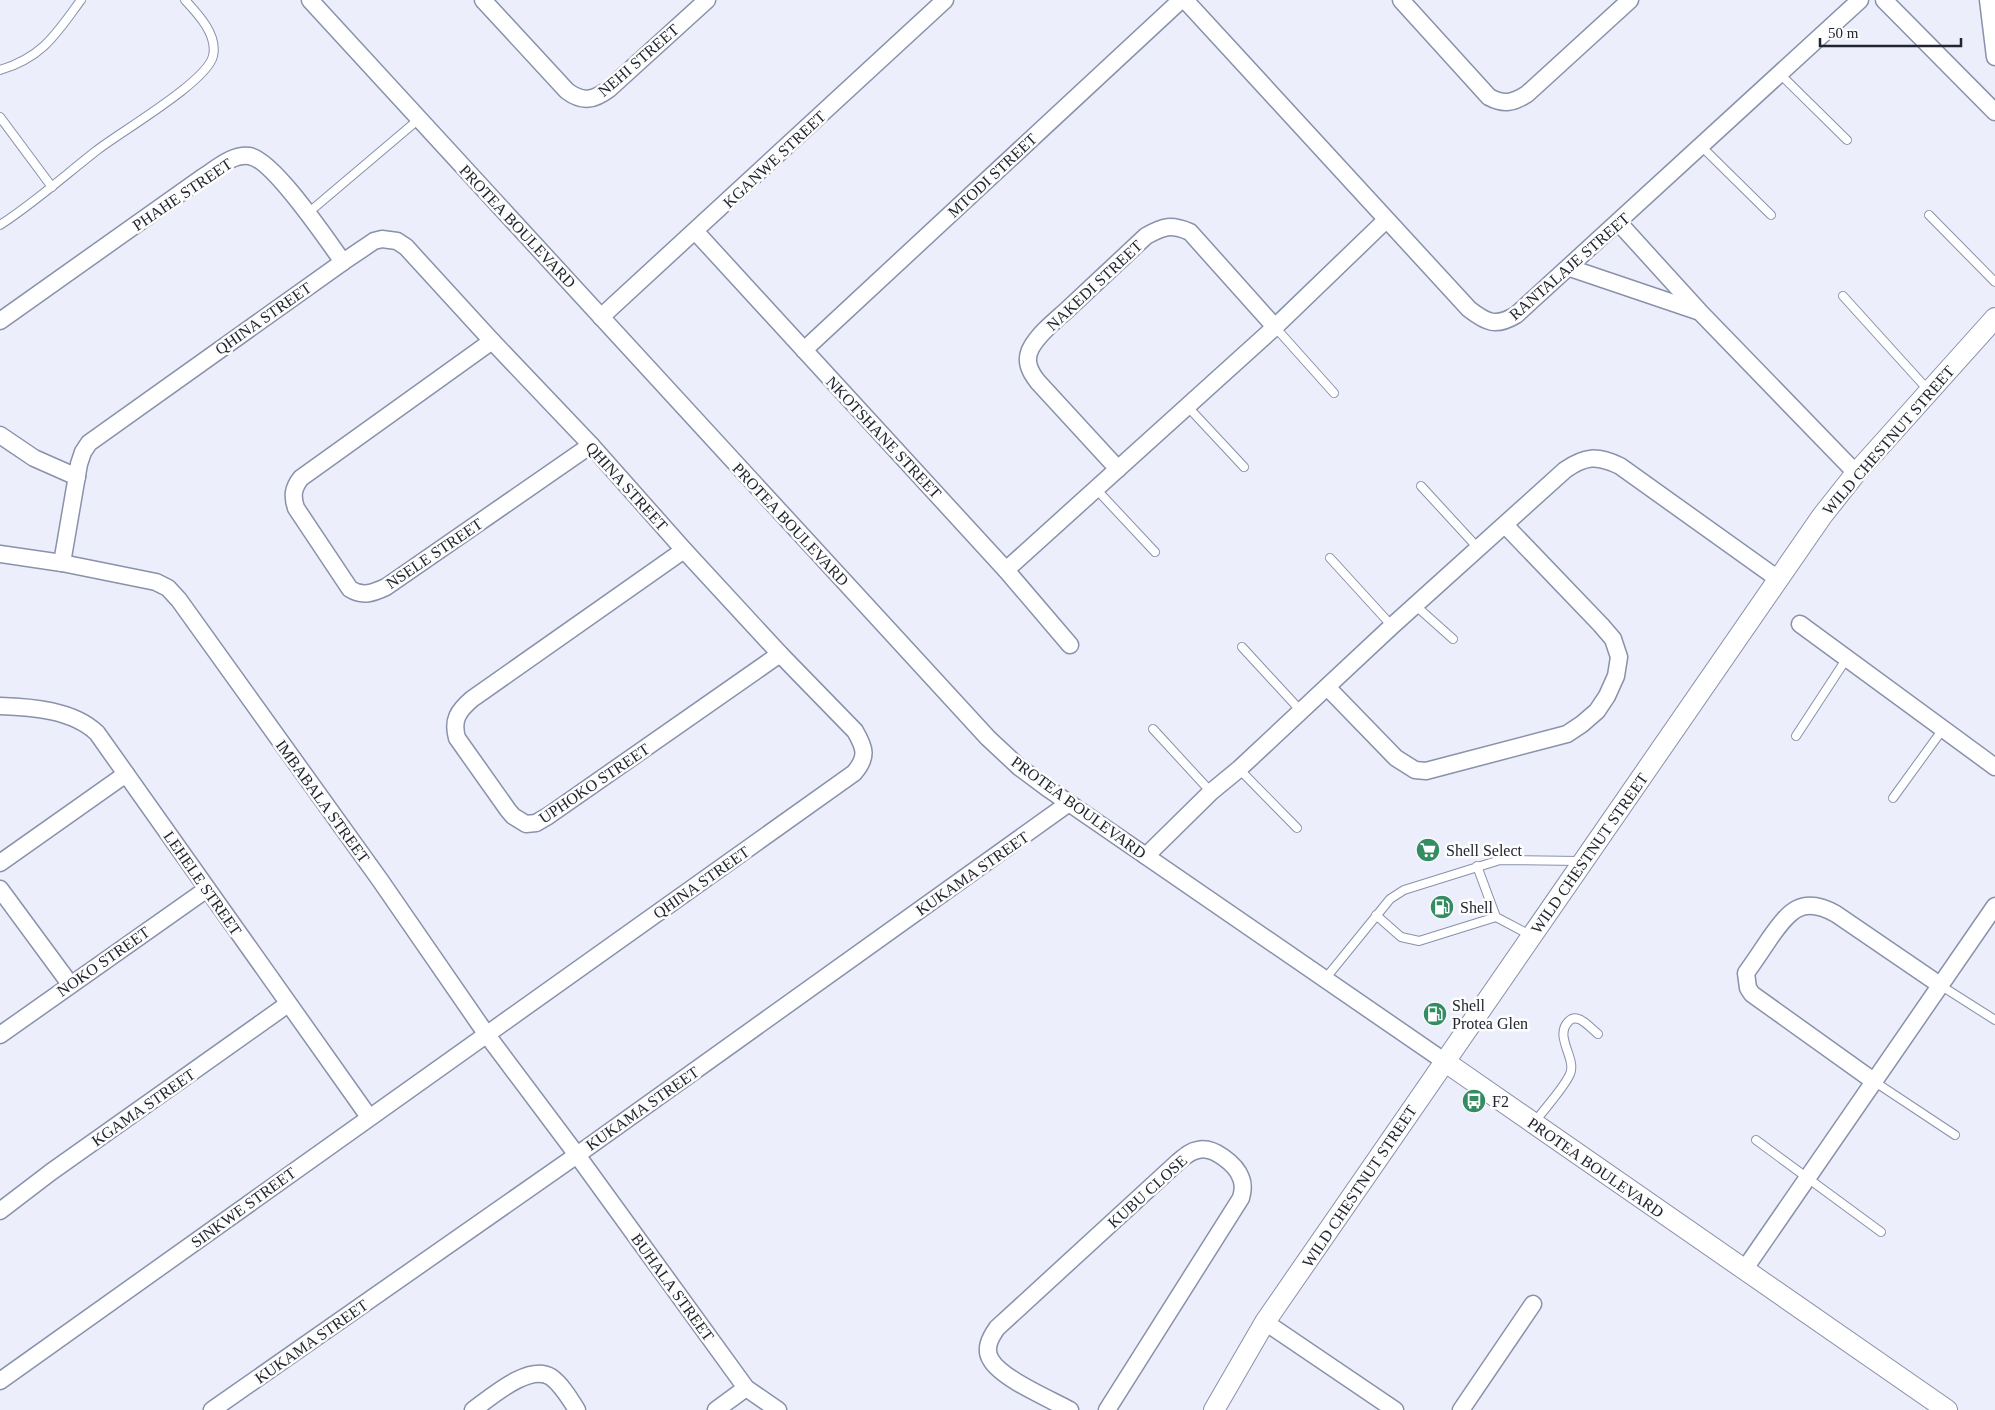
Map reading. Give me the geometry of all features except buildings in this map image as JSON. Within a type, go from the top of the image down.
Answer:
[{"type":"street","name":"PROTEA BOULEVARD","points":[[310,0],[988,738],[1019,766],[1146,856],[1948,1410]]},
{"type":"street","name":"NEHI STREET","points":[[484,0],[567,92],[576,98],[585,100],[597,97],[609,89],[707,0]]},
{"type":"street","name":"KGANWE STREET","points":[[601,316],[946,0]]},
{"type":"street","name":"MTODI STREET","points":[[804,350],[1181,0]]},
{"type":"street","name":"RANTALAJE STREET","points":[[1185,0],[1469,309],[1487,321],[1495,323],[1506,321],[1516,315],[1570,268],[1860,0]]},
{"type":"street","points":[[1404,1],[1489,97],[1499,102],[1508,103],[1517,101],[1527,94],[1630,0]]},
{"type":"street","points":[[1884,0],[1995,112]]},
{"type":"street","points":[[1988,0],[1995,57]]},
{"type":"street","name":"PHAHE STREET","points":[[0,321],[204,177],[225,163],[240,157],[249,156],[259,160],[268,167],[308,213],[343,262]]},
{"type":"street","points":[[1006,570],[1275,328],[1386,220]]},
{"type":"street","points":[[1619,223],[1699,311],[1856,473]]},
{"type":"street","name":"NAKEDI STREET","points":[[1118,469],[1038,382],[1028,366],[1028,358],[1031,347],[1049,326],[1146,236],[1160,228],[1171,226],[1190,232],[1275,328]]},
{"type":"street","name":"NKOTSHANE STREET","points":[[695,231],[1006,570],[1070,645]]},
{"type":"street","name":"QHINA STREET","points":[[62,563],[76,478],[83,452],[89,443],[374,241],[382,239],[398,241],[415,256],[492,341],[591,445],[684,550],[855,732],[862,743],[865,754],[861,766],[854,773],[487,1035]]},
{"type":"street","points":[[1570,268],[1699,311]]},
{"type":"street","name":"WILD CHESTNUT STREET","points":[[1214,1410],[1265,1322],[1822,516],[1856,473],[1995,318]]},
{"type":"street","name":"NSELE STREET","points":[[492,341],[301,478],[296,485],[293,494],[296,508],[350,589],[362,594],[368,594],[386,587],[591,445]]},
{"type":"street","points":[[0,435],[34,458],[76,478]]},
{"type":"street","points":[[1146,856],[1211,792],[1302,711],[1478,548],[1565,470],[1585,459],[1598,458],[1620,466],[1778,579]]},
{"type":"street","points":[[1327,687],[1396,758],[1415,770],[1426,771],[1544,742],[1567,734],[1597,711],[1607,696],[1616,676],[1619,657],[1616,645],[1602,625],[1505,525]]},
{"type":"street","name":"UPHOKO STREET","points":[[684,550],[460,709],[454,728],[457,738],[513,816],[526,824],[536,823],[548,816],[780,654]]},
{"type":"street","name":"IMBABALA STREET","points":[[0,554],[62,563],[156,582],[168,588],[179,600],[380,880],[487,1035],[577,1154]]},
{"type":"street","points":[[1800,624],[1995,768]]},
{"type":"street","name":"LEHELE STREET","points":[[0,706],[39,709],[68,716],[82,722],[97,734],[369,1117]]},
{"type":"street","points":[[0,863],[126,774]]},
{"type":"street","name":"KUKAMA STREET","points":[[212,1410],[577,1154],[1070,803]]},
{"type":"street","name":"NOKO STREET","points":[[0,1035],[207,889]]},
{"type":"street","points":[[0,890],[70,984]]},
{"type":"street","points":[[1875,1082],[1752,994],[1746,981],[1746,973],[1785,916],[1802,907],[1812,906],[1825,908],[1836,914],[1940,985]]},
{"type":"street","points":[[1744,1270],[1995,906]]},
{"type":"street","name":"KGAMA STREET","points":[[0,1211],[51,1172],[288,1004]]},
{"type":"street","name":"SINKWE STREET","points":[[0,1380],[487,1035]]},
{"type":"street","name":"KUBU CLOSE","points":[[1070,1410],[1016,1381],[997,1368],[990,1359],[988,1350],[989,1340],[1004,1322],[1178,1162],[1189,1153],[1198,1150],[1205,1149],[1215,1152],[1239,1173],[1243,1189],[1241,1198],[1106,1410]]},
{"type":"street","name":"BUHALA STREET","points":[[577,1154],[746,1388],[778,1410]]},
{"type":"street","points":[[1461,1410],[1533,1304]]},
{"type":"street","points":[[1265,1322],[1394,1410]]},
{"type":"street","points":[[473,1410],[511,1383],[531,1374],[542,1374],[550,1377],[562,1388],[577,1410]]},
{"type":"street","points":[[716,1410],[746,1388]]},
{"type":"lane","points":[[0,70],[22,61],[51,41],[81,0]]},
{"type":"lane","points":[[0,225],[52,187],[97,150],[182,90],[205,70],[213,57],[214,46],[210,33],[202,20],[185,0]]},
{"type":"lane","points":[[1780,74],[1847,140]]},
{"type":"lane","points":[[0,117],[52,187]]},
{"type":"lane","points":[[308,213],[419,119]]},
{"type":"lane","points":[[1702,147],[1771,215]]},
{"type":"lane","points":[[1930,215],[1995,282]]},
{"type":"lane","points":[[1843,296],[1929,390]]},
{"type":"lane","points":[[1275,328],[1334,393]]},
{"type":"lane","points":[[1188,407],[1244,467]]},
{"type":"lane","points":[[1422,486],[1478,548]]},
{"type":"lane","points":[[1097,490],[1155,552]]},
{"type":"lane","points":[[1330,558],[1392,626]]},
{"type":"lane","points":[[1416,606],[1453,639]]},
{"type":"lane","points":[[1242,647],[1302,711]]},
{"type":"lane","points":[[1796,736],[1847,658]]},
{"type":"lane","points":[[1153,729],[1211,792]]},
{"type":"lane","points":[[1893,798],[1943,729]]},
{"type":"lane","points":[[1238,769],[1297,828]]},
{"type":"lane","points":[[1325,979],[1390,899],[1404,890],[1500,860],[1584,861]]},
{"type":"lane","points":[[1477,866],[1496,917],[1531,936]]},
{"type":"lane","points":[[1376,915],[1401,937],[1419,941],[1496,917]]},
{"type":"lane","points":[[1940,985],[1995,1020]]},
{"type":"lane","points":[[1534,1123],[1570,1075],[1564,1031],[1568,1022],[1574,1018],[1579,1018],[1598,1034]]},
{"type":"lane","points":[[1875,1082],[1954,1134]]},
{"type":"lane","points":[[1756,1140],[1881,1232]]},
{"type":"place","name":"Shell Select","points":[[1428,850]]},
{"type":"place","name":"Shell","points":[[1442,907]]},
{"type":"place","name":"Shell Protea Glen","points":[[1435,1014]]},
{"type":"place","name":"F2","points":[[1474,1101]]}]
